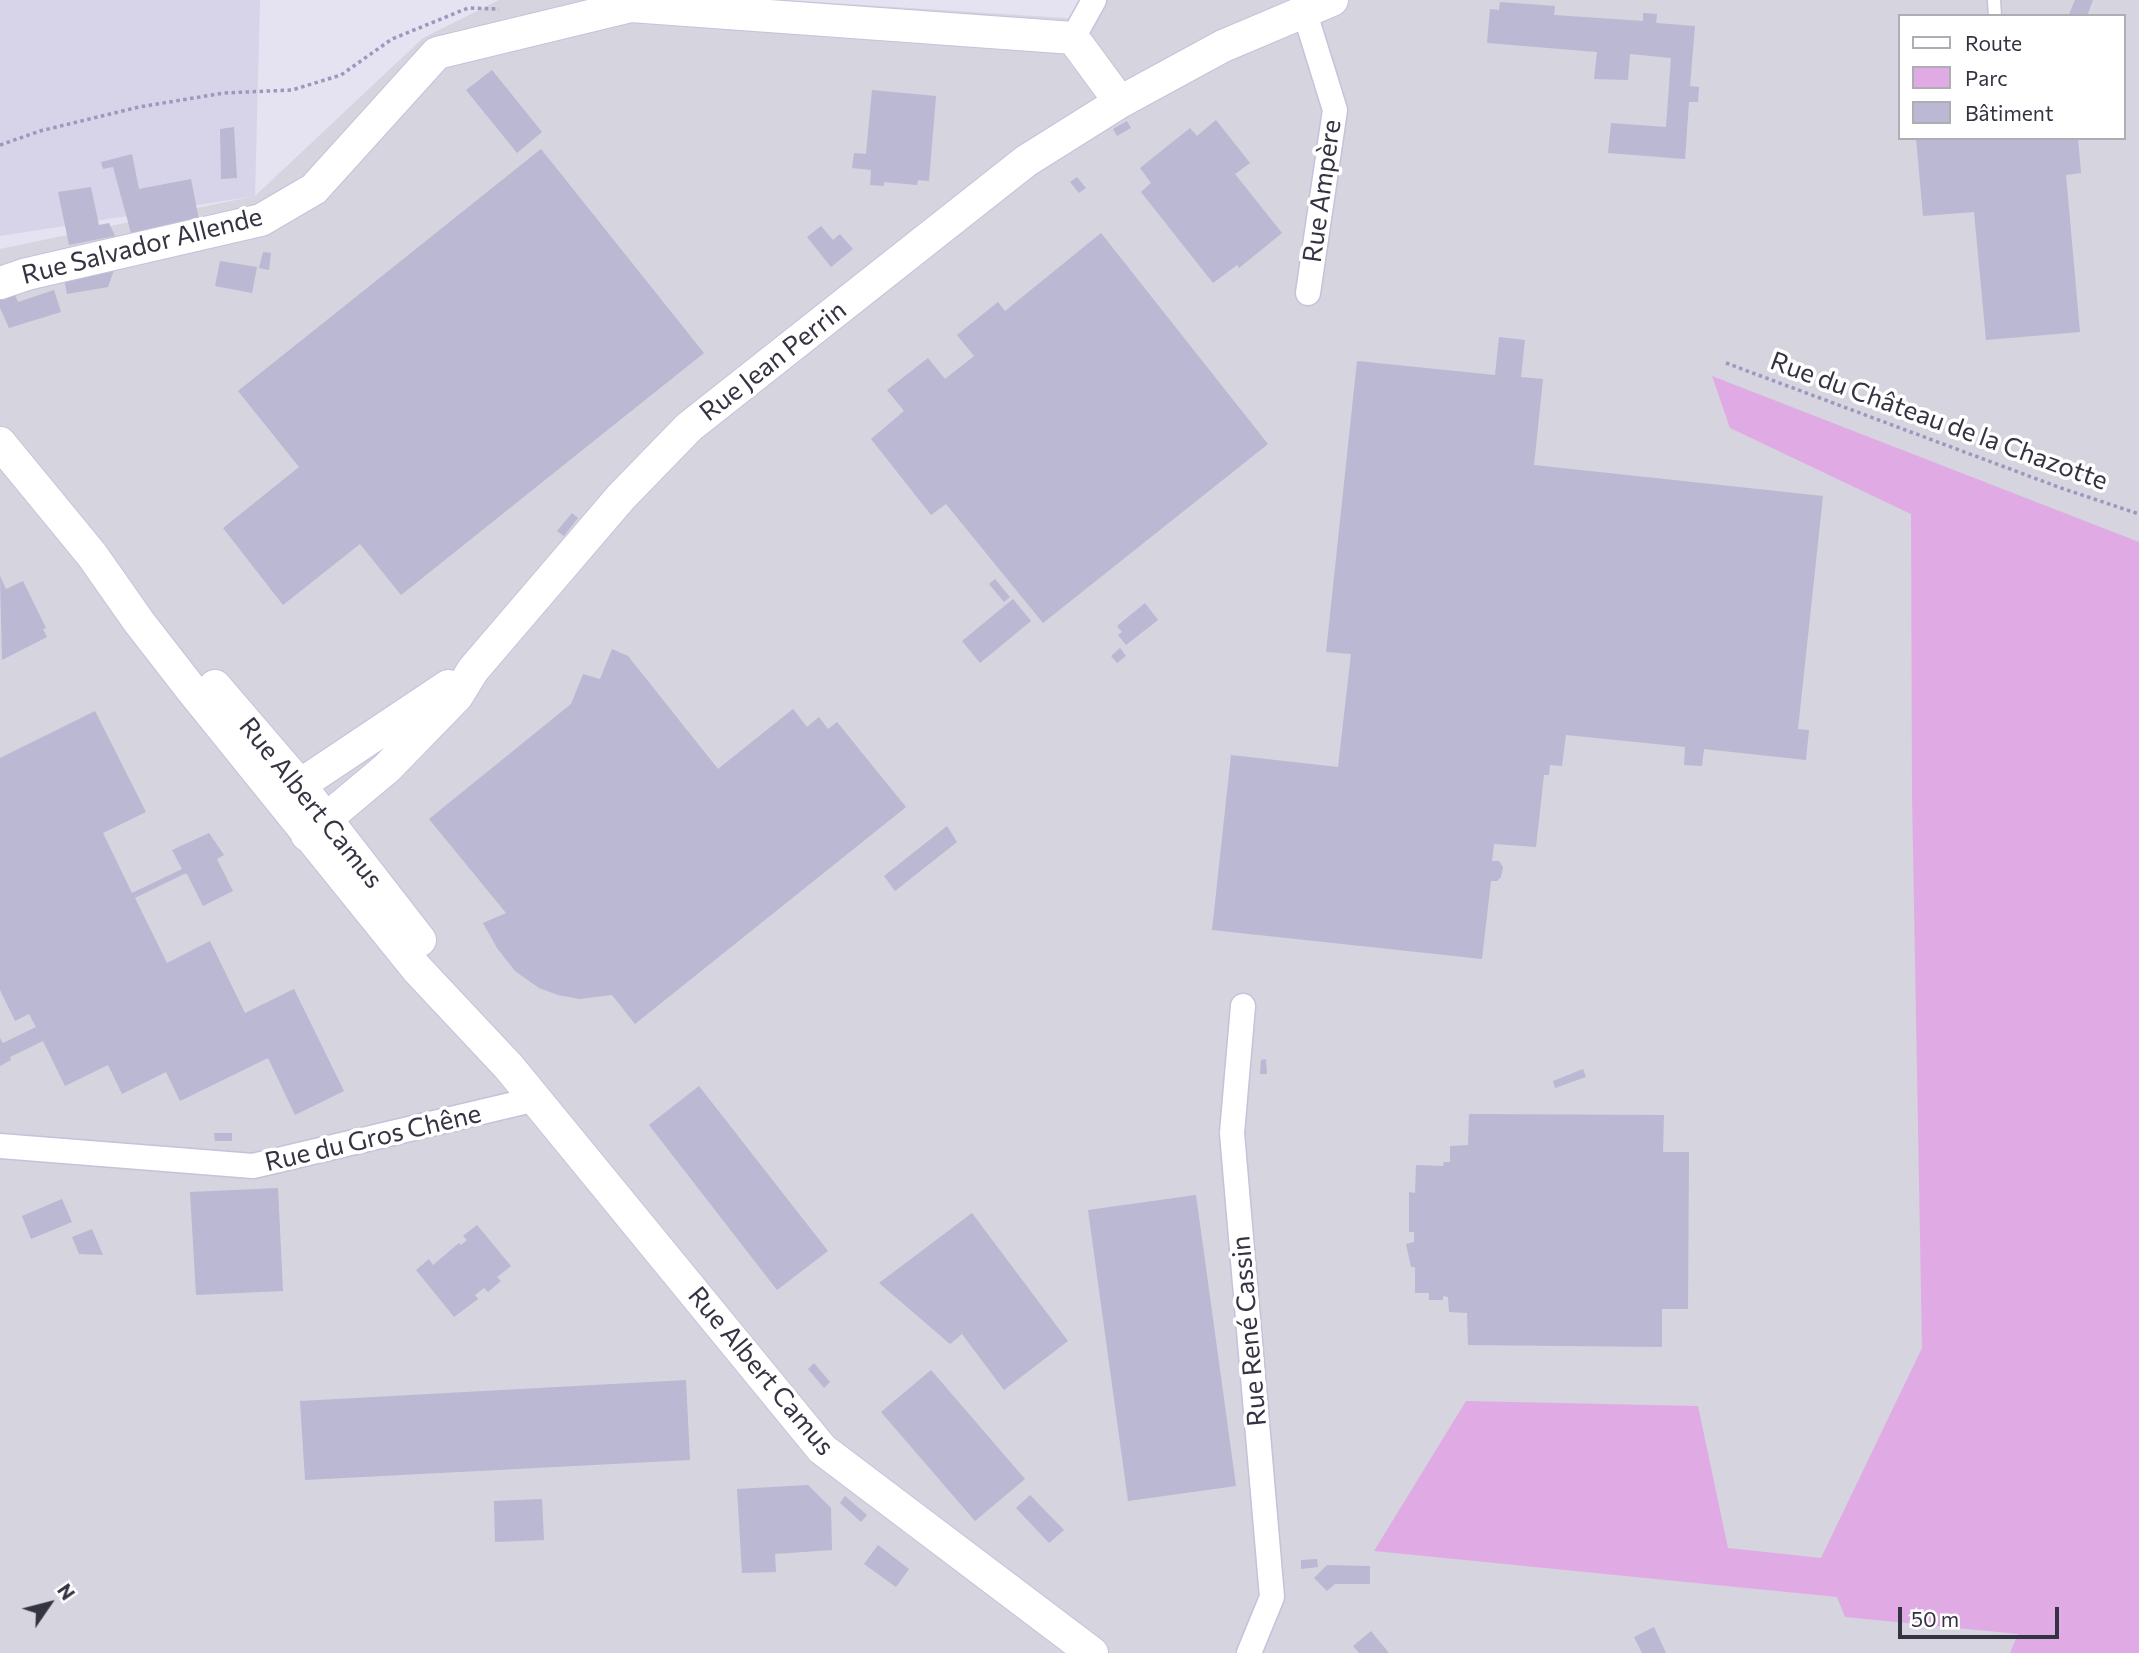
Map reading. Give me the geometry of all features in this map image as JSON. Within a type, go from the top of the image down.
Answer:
[{"type":"street","points":[[1094,0],[1073,38],[1120,103],[1223,46],[1318,5]]},
{"type":"street","name":"Rue Ampère","points":[[1308,293],[1335,110],[1318,5]]},
{"type":"street","name":"Rue Salvador Allende","points":[[0,283],[27,274],[261,220],[314,189],[437,53],[631,6],[792,9],[1073,38]]},
{"type":"street","name":"Rue Jean Perrin","points":[[317,827],[387,768],[457,696],[473,670],[621,497],[689,427],[1026,161],[1120,103]]},
{"type":"street","name":"Rue Albert Camus","points":[[0,443],[92,555],[148,610],[317,827],[459,993],[509,1067],[822,1449],[1092,1653]]},
{"type":"street","name":"Rue Jean Perrin","points":[[289,791],[473,670]]},
{"type":"street","name":"Rue René Cassin","points":[[1243,1006],[1232,1133],[1272,1597],[1249,1653]]},
{"type":"street","name":"Rue du Gros Chêne","points":[[0,1146],[253,1166],[536,1099]]},
{"type":"path","points":[[0,145],[40,131],[139,107],[224,93],[292,90],[341,75],[392,39],[468,8],[509,9],[532,30]]},
{"type":"path","name":"Rue du Château de la Chazotte","points":[[1726,363],[2061,488],[2139,514]]},
{"type":"shaded area","points":[[0,0],[260,0],[255,196],[0,236]]},
{"type":"shaded area","points":[[499,0],[786,0],[1080,19],[1092,0],[2139,0],[2139,1653],[0,1653],[0,249],[255,196],[423,38]]},
{"type":"green space","points":[[1712,376],[2139,542],[2139,1653],[2010,1653],[2018,1634],[1845,1617],[1837,1597],[1374,1551],[1466,1401],[1698,1406],[1728,1548],[1821,1558],[1922,1348],[1912,796],[1911,514],[1730,428]]},
{"type":"building","points":[[2075,0],[2093,0],[2088,14],[2069,14]]},
{"type":"building","points":[[1500,2],[1555,6],[1554,15],[1643,21],[1643,13],[1657,14],[1656,23],[1695,26],[1690,86],[1699,87],[1698,102],[1689,102],[1685,159],[1608,153],[1611,123],[1666,127],[1671,58],[1630,54],[1628,80],[1594,79],[1597,52],[1487,43],[1490,9],[1499,10]]},
{"type":"building","points":[[492,70],[542,132],[517,153],[466,90]]},
{"type":"building","points":[[872,90],[936,96],[929,181],[918,180],[917,185],[884,182],[884,186],[870,185],[871,170],[852,168],[854,153],[866,154]]},
{"type":"building","points":[[1216,120],[1250,163],[1235,174],[1282,233],[1239,268],[1237,265],[1213,283],[1141,192],[1151,183],[1140,168],[1190,128],[1197,136]]},
{"type":"building","points":[[1127,121],[1131,128],[1117,136],[1113,129]]},
{"type":"building","points":[[234,127],[237,178],[221,179],[220,129]]},
{"type":"building","points":[[1916,140],[2078,140],[2081,173],[2066,175],[2080,332],[1986,340],[1974,212],[1923,216]]},
{"type":"building","points":[[541,149],[704,353],[401,595],[360,544],[283,605],[223,528],[299,467],[238,391]]},
{"type":"building","points":[[132,154],[139,189],[191,179],[199,220],[131,233],[113,167],[103,169],[101,162]]},
{"type":"building","points":[[1077,177],[1086,188],[1079,193],[1070,182]]},
{"type":"building","points":[[91,187],[99,225],[109,223],[115,236],[69,245],[58,192]]},
{"type":"building","points":[[821,226],[833,240],[840,234],[853,249],[831,267],[807,237]]},
{"type":"building","points":[[1101,233],[1268,444],[1043,623],[946,504],[931,515],[871,439],[904,411],[887,390],[928,358],[945,379],[974,356],[957,335],[998,302],[1005,311]]},
{"type":"building","points":[[263,252],[271,253],[269,270],[259,268]]},
{"type":"building","points":[[220,261],[257,267],[252,293],[215,286]]},
{"type":"building","points":[[114,270],[108,287],[67,294],[64,279]]},
{"type":"building","points":[[54,290],[61,312],[9,328],[0,308],[0,297],[14,293],[18,302]]},
{"type":"building","points":[[1499,337],[1525,340],[1521,377],[1543,379],[1534,465],[1823,496],[1798,729],[1809,730],[1806,760],[1704,749],[1702,766],[1684,765],[1685,747],[1566,735],[1562,766],[1550,765],[1549,775],[1544,775],[1536,847],[1494,844],[1492,861],[1499,861],[1503,867],[1501,877],[1497,881],[1491,881],[1482,959],[1212,930],[1231,755],[1338,767],[1351,654],[1326,652],[1357,361],[1495,375]]},
{"type":"building","points":[[572,513],[578,518],[564,536],[557,531]]},
{"type":"building","points":[[0,576],[6,589],[23,581],[46,628],[43,629],[47,637],[2,660]]},
{"type":"building","points":[[995,579],[1010,597],[1004,602],[989,584]]},
{"type":"building","points":[[1013,599],[1031,621],[980,663],[962,641]]},
{"type":"building","points":[[1145,603],[1158,620],[1126,645],[1118,635],[1122,632],[1117,626]]},
{"type":"building","points":[[1120,648],[1126,656],[1117,663],[1111,656]]},
{"type":"building","points":[[612,649],[628,656],[718,769],[793,709],[807,727],[819,717],[828,729],[837,722],[906,807],[635,1024],[612,995],[579,999],[558,995],[539,988],[515,971],[497,948],[483,923],[506,913],[429,819],[571,704],[583,674],[600,679]]},
{"type":"building","points":[[95,711],[146,812],[103,833],[132,893],[182,869],[172,850],[209,833],[224,855],[217,859],[233,891],[203,906],[187,874],[135,898],[167,963],[210,941],[245,1013],[294,989],[344,1091],[295,1115],[268,1058],[180,1101],[166,1072],[122,1094],[108,1065],[65,1086],[43,1041],[10,1057],[11,1060],[0,1066],[0,1038],[3,1043],[36,1027],[29,1014],[15,1021],[0,990],[0,758]]},
{"type":"building","points":[[947,826],[957,842],[895,891],[884,876]]},
{"type":"building","points":[[1266,1059],[1267,1074],[1260,1074],[1261,1060]]},
{"type":"building","points":[[1583,1069],[1586,1077],[1555,1088],[1553,1081]]},
{"type":"building","points":[[699,1086],[828,1251],[777,1290],[649,1125]]},
{"type":"building","points":[[1469,1114],[1664,1115],[1663,1152],[1689,1152],[1688,1309],[1662,1309],[1662,1347],[1468,1345],[1467,1313],[1449,1312],[1448,1297],[1443,1296],[1443,1300],[1429,1300],[1429,1293],[1415,1293],[1415,1267],[1411,1267],[1406,1244],[1414,1242],[1414,1232],[1409,1232],[1409,1192],[1415,1193],[1416,1165],[1443,1166],[1444,1162],[1450,1162],[1450,1146],[1468,1145]]},
{"type":"building","points":[[214,1133],[232,1133],[232,1141],[215,1141]]},
{"type":"building","points":[[278,1188],[283,1291],[196,1295],[190,1192]]},
{"type":"building","points":[[1196,1195],[1236,1486],[1128,1501],[1088,1210]]},
{"type":"building","points":[[62,1199],[72,1222],[31,1239],[22,1216]]},
{"type":"building","points":[[972,1213],[1068,1341],[1004,1390],[962,1334],[950,1344],[879,1283]]},
{"type":"building","points":[[477,1225],[511,1266],[497,1277],[501,1281],[488,1292],[484,1288],[475,1295],[478,1299],[454,1317],[416,1270],[429,1259],[433,1265],[459,1243],[461,1245],[467,1240],[463,1236]]},
{"type":"building","points":[[92,1229],[103,1255],[79,1254],[72,1237]]},
{"type":"building","points":[[814,1363],[830,1382],[824,1388],[808,1369]]},
{"type":"building","points":[[931,1370],[1025,1479],[975,1521],[881,1412]]},
{"type":"building","points":[[686,1380],[690,1460],[305,1480],[300,1401]]},
{"type":"building","points":[[808,1485],[831,1508],[832,1550],[775,1554],[776,1572],[742,1573],[737,1489]]},
{"type":"building","points":[[1030,1495],[1064,1530],[1049,1543],[1016,1508]]},
{"type":"building","points":[[845,1496],[867,1515],[861,1522],[840,1503]]},
{"type":"building","points":[[542,1499],[544,1540],[495,1542],[494,1501]]},
{"type":"building","points":[[878,1545],[909,1569],[896,1587],[864,1564]]},
{"type":"building","points":[[1317,1559],[1318,1567],[1301,1569],[1301,1560]]},
{"type":"building","points":[[1327,1565],[1370,1566],[1370,1584],[1335,1584],[1327,1591],[1314,1578]]},
{"type":"building","points":[[1654,1627],[1666,1653],[1642,1653],[1634,1637]]},
{"type":"building","points":[[1371,1631],[1389,1653],[1359,1653],[1353,1646]]}]
